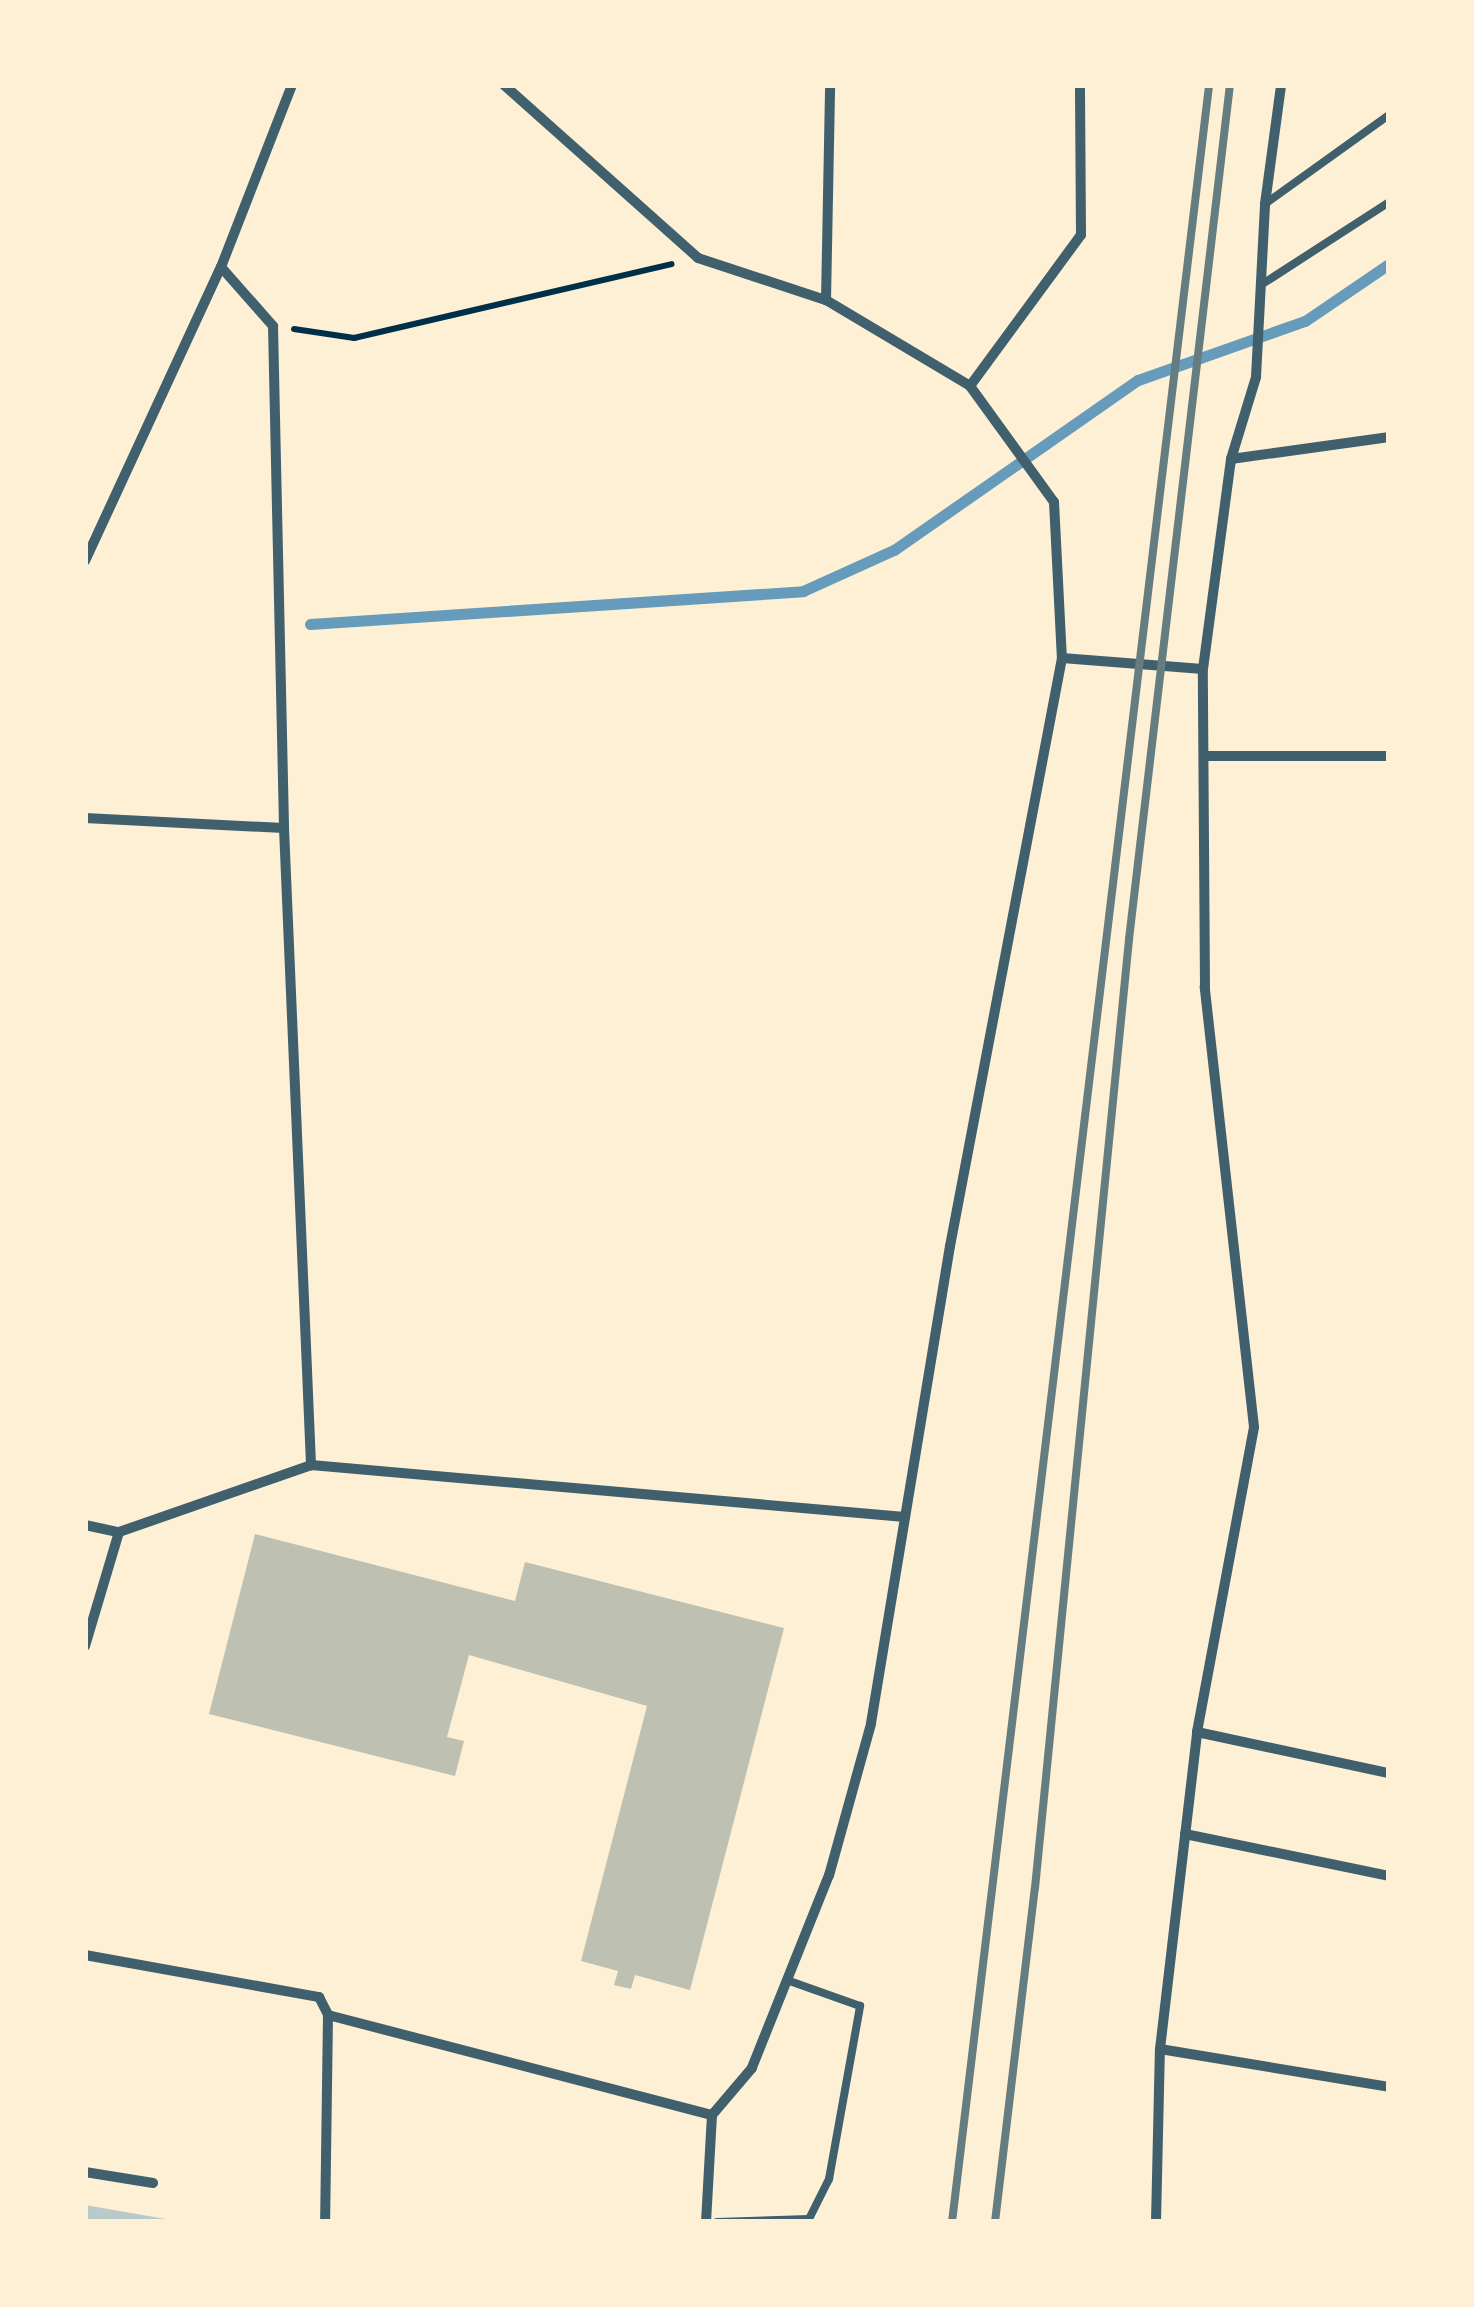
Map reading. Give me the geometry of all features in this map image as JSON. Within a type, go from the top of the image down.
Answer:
[{"type":"street","points":[[85,561],[220,267],[292,85]]},
{"type":"street","points":[[504,85],[698,258],[826,300],[970,386],[1054,502],[1062,658],[905,1517],[871,1724],[828,1875],[752,2068],[712,2115],[706,2222]]},
{"type":"street","points":[[826,300],[830,85]]},
{"type":"street","points":[[970,386],[1080,235],[1080,85]]},
{"type":"street","points":[[1156,2222],[1160,2049],[1197,1732],[1254,1427],[1205,987],[1208,756],[1203,669],[1232,459],[1256,377],[1264,283],[1265,204],[1281,85]]},
{"type":"street","points":[[220,267],[273,326],[284,828],[311,1465]]},
{"type":"street","points":[[1232,459],[1389,437]]},
{"type":"street","points":[[1062,658],[1203,669]]},
{"type":"street","points":[[1208,756],[1389,756]]},
{"type":"street","points":[[85,818],[284,828]]},
{"type":"street","points":[[85,1525],[118,1532],[311,1465],[905,1517]]},
{"type":"street","points":[[85,1646],[118,1532]]},
{"type":"street","points":[[1197,1732],[1389,1773]]},
{"type":"street","points":[[1185,1834],[1389,1876]]},
{"type":"street","points":[[85,1955],[318,1996],[328,2015],[325,2222]]},
{"type":"street","points":[[328,2015],[712,2115]]},
{"type":"street","points":[[1160,2049],[1389,2086]]},
{"type":"street","points":[[85,2172],[154,2183]]},
{"type":"lane","points":[[1265,204],[1389,116]]},
{"type":"lane","points":[[1264,283],[1389,202]]},
{"type":"lane","points":[[717,2222],[809,2219],[829,2179],[860,2006],[787,1980]]},
{"type":"path","points":[[273,326],[354,338],[698,258]]},
{"type":"shaded area","points":[[85,2205],[183,2222],[85,2222]]},
{"type":"building","points":[[255,1534],[515,1601],[525,1562],[784,1628],[690,1990],[635,1975],[631,1989],[614,1985],[618,1971],[581,1961],[647,1706],[469,1655],[447,1737],[464,1741],[455,1776],[209,1714]]},
{"type":"waterway","points":[[310,624],[803,591],[894,550],[1138,380],[1305,321],[1389,264]]},
{"type":"railway","points":[[952,2222],[1209,85]]},
{"type":"railway","points":[[995,2222],[1035,1888],[1129,939],[1230,85]]}]
